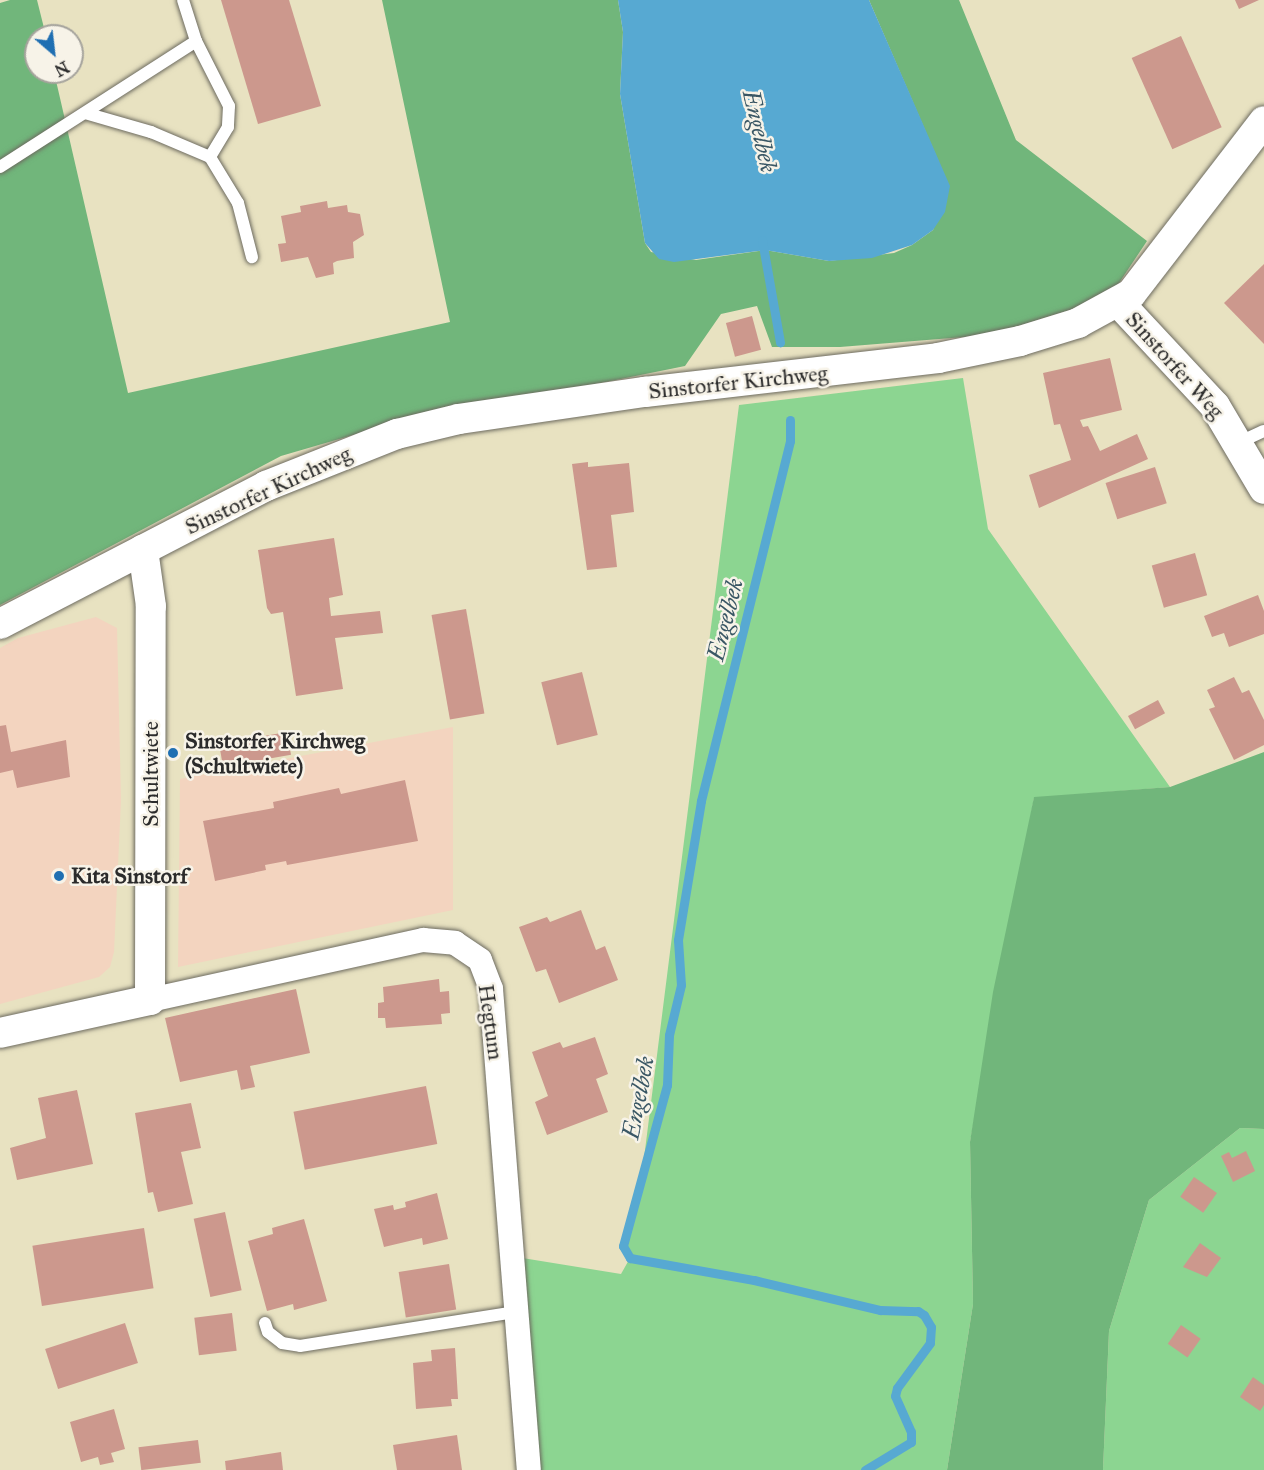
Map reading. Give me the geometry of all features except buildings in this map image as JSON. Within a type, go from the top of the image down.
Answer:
[{"type":"street","name":"Sinstorfer Kirchweg","points":[[0,624],[266,486],[397,434],[459,419],[689,386],[938,358],[1050,334],[1120,304],[1137,288],[1164,247],[1264,121]]},
{"type":"street","name":"Sinstorfer Weg","points":[[1120,304],[1215,406],[1252,437],[1264,489]]},
{"type":"street","name":"Schultwiete","points":[[143,550],[151,606],[150,999]]},
{"type":"street","name":"Hegtum","points":[[0,1034],[423,940],[455,943],[480,960],[491,989],[514,1312],[529,1470]]},
{"type":"lane","points":[[183,0],[196,41],[229,106],[228,127],[210,157]]},
{"type":"lane","points":[[0,167],[196,41]]},
{"type":"lane","points":[[85,113],[151,132],[210,157],[238,203],[252,257]]},
{"type":"lane","points":[[265,1323],[268,1332],[282,1343],[300,1346],[514,1312]]},
{"type":"shaded area","name":"Kita Sinstorf","points":[[96,617],[117,628],[121,800],[114,952],[110,967],[99,977],[0,1004],[0,648],[18,638]]},
{"type":"shaded area","points":[[453,727],[453,910],[178,967],[180,779]]},
{"type":"green space","points":[[10,0],[37,0],[43,24],[24,24],[24,84],[57,84],[128,393],[450,322],[382,0],[618,0],[623,32],[620,94],[645,243],[651,252],[696,260],[765,250],[829,261],[894,253],[912,245],[933,230],[949,186],[869,0],[959,0],[1016,140],[1147,241],[1109,298],[989,335],[840,347],[772,347],[757,306],[721,314],[685,366],[377,428],[281,456],[0,605],[0,3]]},
{"type":"green space","points":[[963,378],[988,529],[1170,787],[1034,798],[970,1142],[973,1304],[947,1470],[529,1470],[510,1256],[621,1274],[630,1258],[623,1246],[642,1174],[739,405]]},
{"type":"green space","points":[[1264,752],[1264,1129],[1240,1128],[1149,1200],[1109,1331],[1103,1470],[947,1470],[973,1304],[970,1142],[993,992],[1034,797],[1170,787]]},
{"type":"green space","points":[[1240,1128],[1264,1129],[1264,1470],[1103,1470],[1109,1331],[1149,1200]]},
{"type":"water","points":[[618,0],[869,0],[950,186],[945,212],[933,230],[912,245],[872,258],[829,261],[765,250],[674,262],[659,259],[645,243],[620,94],[623,32]]},
{"type":"waterway","name":"Engelbek","points":[[762,240],[780,342]]},
{"type":"waterway","name":"Engelbek","points":[[790,420],[790,441],[701,801],[678,940],[681,985],[669,1035],[667,1085],[623,1246],[630,1258],[754,1280],[880,1310],[918,1311],[924,1315],[931,1327],[930,1343],[897,1388],[895,1396],[911,1432],[911,1442],[865,1470]]},
{"type":"place","name":"Sinstorfer Kirchweg (Schultwiete)","points":[[173,753]]},
{"type":"place","name":"Kita Sinstorf","points":[[59,876]]}]
